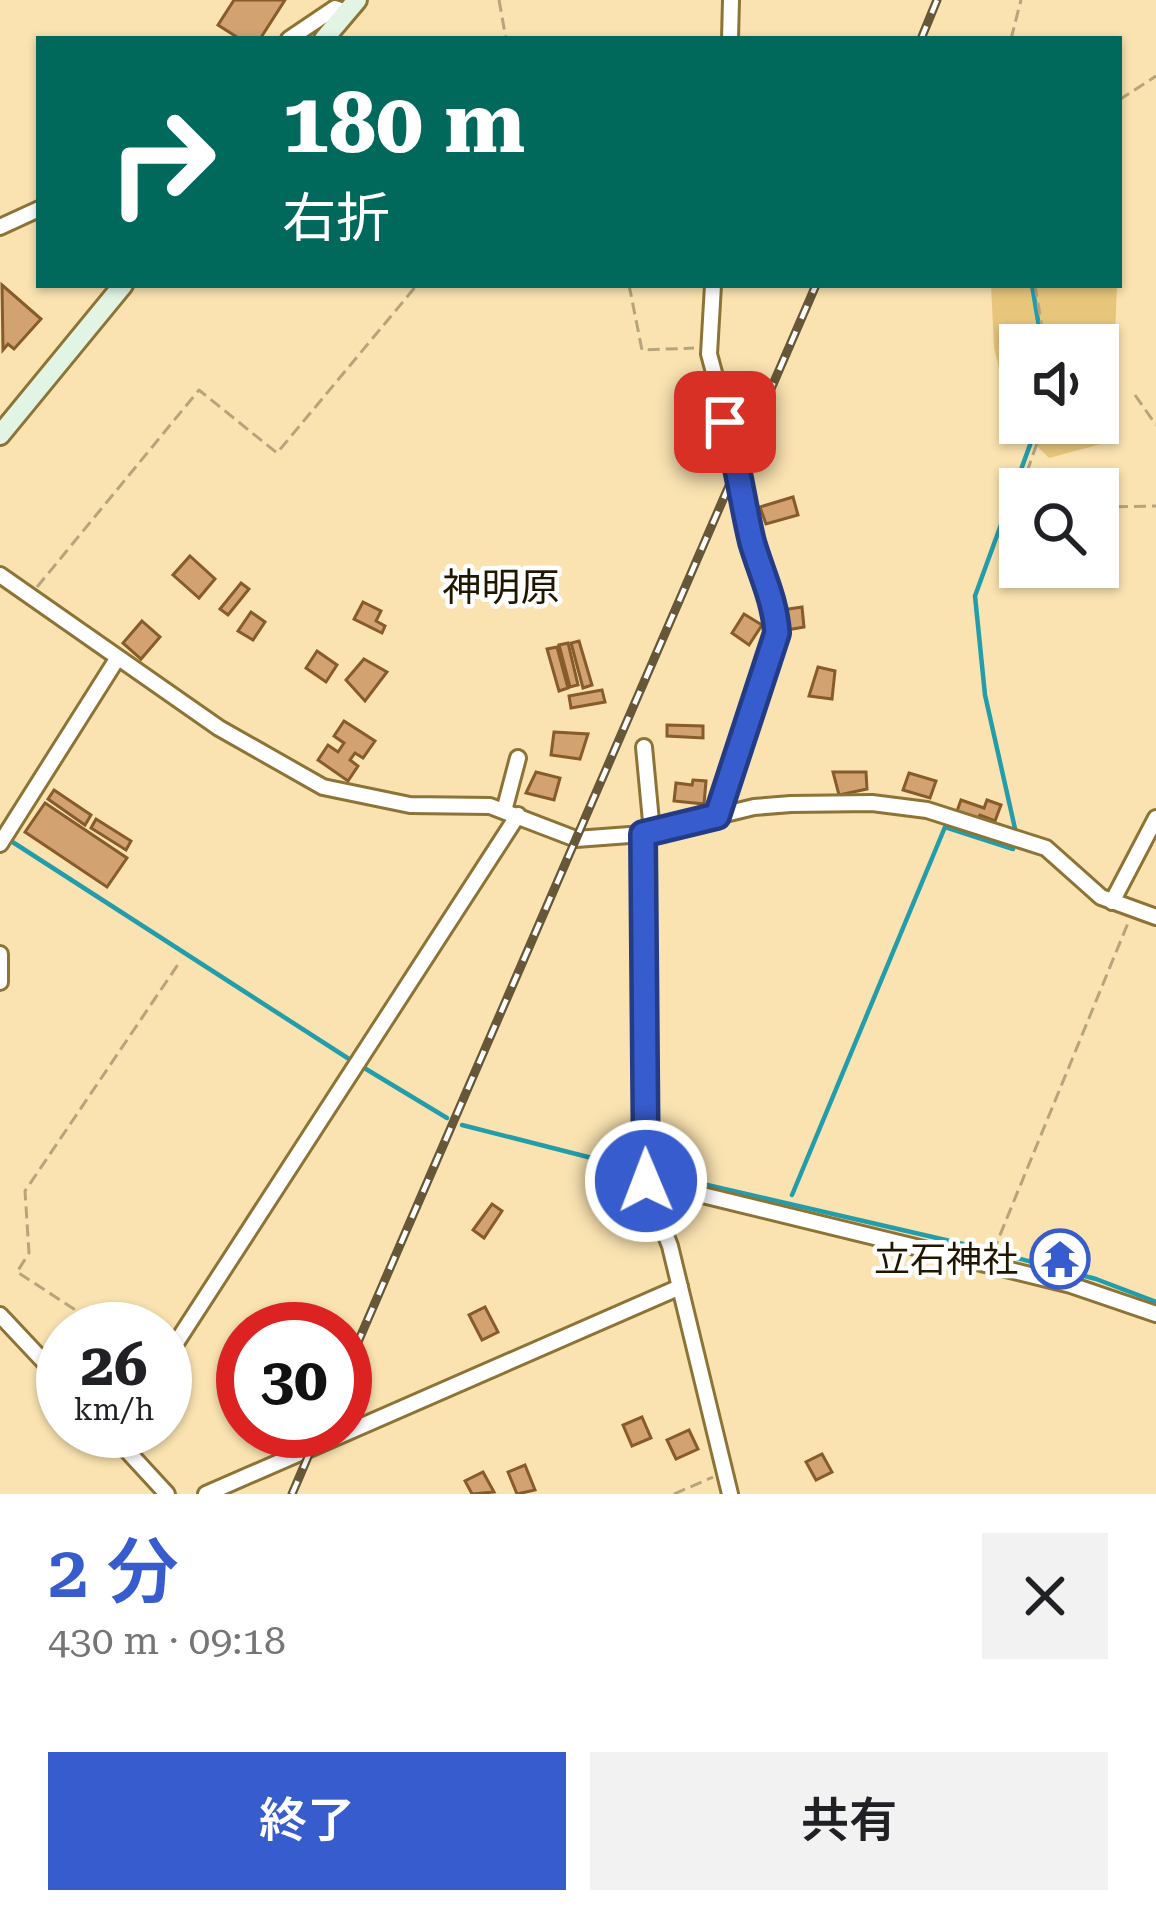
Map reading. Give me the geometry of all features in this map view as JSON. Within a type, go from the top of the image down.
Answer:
[{"type":"main road","points":[[326,36],[351,6]]},
{"type":"main road","points":[[0,435],[121,288]]},
{"type":"street","points":[[730,0],[730,36]]},
{"type":"street","points":[[293,36],[335,8],[351,6]]},
{"type":"street","points":[[0,227],[36,210]]},
{"type":"street","points":[[712,288],[709,347],[740,465],[753,545],[776,608],[777,633],[717,816]]},
{"type":"street","points":[[0,575],[219,728],[323,787],[410,805],[473,805],[511,813],[576,839],[647,833],[754,807],[830,802],[927,810],[1046,848],[1112,902],[1156,916]]},
{"type":"street","points":[[0,844],[117,659]]},
{"type":"street","points":[[644,747],[646,1181],[680,1287],[730,1494]]},
{"type":"street","points":[[192,1317],[511,813],[518,758]]},
{"type":"street","points":[[1112,902],[1156,818]]},
{"type":"street","points":[[0,954],[0,982]]},
{"type":"street","points":[[646,1181],[1030,1274],[1156,1314]]},
{"type":"street","points":[[206,1494],[680,1287]]},
{"type":"street","points":[[0,1315],[36,1353]]},
{"type":"street","points":[[136,1458],[167,1494]]},
{"type":"path","points":[[499,0],[505,36]]},
{"type":"path","points":[[1012,36],[1021,0]]},
{"type":"path","points":[[1122,98],[1156,76]]},
{"type":"path","points":[[29,596],[199,391],[278,453],[415,288]]},
{"type":"path","points":[[630,288],[642,350],[709,347]]},
{"type":"path","points":[[1036,288],[1042,324]]},
{"type":"path","points":[[1135,395],[1156,425]]},
{"type":"path","points":[[1119,507],[1156,506]]},
{"type":"path","points":[[994,1250],[1133,910]]},
{"type":"path","points":[[63,1302],[17,1272],[29,1253],[25,1191],[182,959]]},
{"type":"path","points":[[674,1494],[725,1472]]},
{"type":"shaded area","points":[[991,288],[1117,288],[1115,324],[999,324],[999,367]]},
{"type":"shaded area","points":[[1035,444],[1101,444],[1049,458]]},
{"type":"building","points":[[234,0],[285,0],[262,36],[235,36],[218,25]]},
{"type":"building","points":[[2,285],[41,319],[14,349],[8,344],[3,350]]},
{"type":"building","points":[[793,497],[798,515],[766,524],[760,507]]},
{"type":"building","points":[[190,556],[215,579],[199,598],[173,575]]},
{"type":"building","points":[[241,583],[249,589],[228,615],[220,609]]},
{"type":"building","points":[[363,602],[381,611],[376,621],[385,626],[382,633],[354,619]]},
{"type":"building","points":[[802,607],[804,627],[787,630],[782,610]]},
{"type":"building","points":[[251,612],[265,622],[253,640],[238,631]]},
{"type":"building","points":[[744,614],[762,625],[749,645],[732,633]]},
{"type":"building","points":[[142,621],[160,637],[141,659],[123,643]]},
{"type":"building","points":[[579,641],[592,685],[583,688],[571,643]]},
{"type":"building","points":[[568,643],[578,685],[570,687],[559,645]]},
{"type":"building","points":[[557,647],[568,688],[559,691],[547,649]]},
{"type":"building","points":[[317,651],[337,665],[326,682],[306,668]]},
{"type":"building","points":[[364,659],[387,672],[365,701],[346,680]]},
{"type":"building","points":[[818,667],[835,671],[832,699],[809,696]]},
{"type":"building","points":[[602,690],[605,702],[571,708],[569,696]]},
{"type":"building","points":[[344,721],[375,741],[363,758],[355,753],[350,760],[358,766],[348,781],[318,760],[328,745],[338,752],[344,743],[334,736]]},
{"type":"building","points":[[667,725],[703,726],[703,738],[667,736]]},
{"type":"building","points":[[554,732],[588,734],[580,759],[551,755]]},
{"type":"building","points":[[536,772],[560,778],[554,800],[526,793]]},
{"type":"building","points":[[833,772],[866,772],[867,789],[839,795]]},
{"type":"building","points":[[909,773],[936,781],[930,798],[903,790]]},
{"type":"building","points":[[693,780],[706,781],[704,804],[674,801],[676,783],[692,785]]},
{"type":"building","points":[[54,790],[91,815],[85,825],[48,799]]},
{"type":"building","points":[[961,800],[984,808],[987,800],[1001,805],[995,821],[957,811]]},
{"type":"building","points":[[45,803],[127,858],[107,887],[25,832]]},
{"type":"building","points":[[96,819],[131,841],[126,850],[91,828]]},
{"type":"building","points":[[492,1204],[502,1211],[484,1238],[473,1230]]},
{"type":"building","points":[[485,1307],[498,1332],[482,1340],[469,1315]]},
{"type":"building","points":[[642,1417],[651,1438],[632,1446],[623,1425]]},
{"type":"building","points":[[689,1430],[698,1449],[676,1459],[667,1440]]},
{"type":"building","points":[[822,1454],[832,1472],[816,1480],[806,1462]]},
{"type":"building","points":[[525,1465],[535,1490],[517,1494],[508,1472]]},
{"type":"building","points":[[483,1472],[494,1492],[472,1494],[465,1481]]},
{"type":"waterway","points":[[1032,288],[1038,324]]},
{"type":"waterway","points":[[1016,833],[985,695],[975,596],[1030,444]]},
{"type":"waterway","points":[[792,1195],[945,827],[1013,849]]},
{"type":"waterway","points":[[11,841],[349,1059]]},
{"type":"waterway","points":[[361,1066],[447,1118]]},
{"type":"waterway","points":[[462,1125],[639,1170]]},
{"type":"waterway","points":[[651,1172],[989,1250]]},
{"type":"waterway","points":[[998,1253],[1096,1279],[1156,1302]]},
{"type":"railway","points":[[922,36],[937,0]]},
{"type":"railway","points":[[372,1310],[815,288]]},
{"type":"railway","points":[[292,1494],[307,1458]]},
{"type":"place","name":"立石神社","points":[[1060,1259]]},
{"type":"district","name":"神明原","points":[[501,587]]},
{"type":"route","points":[[646,1181],[643,834],[717,816],[735,749],[777,633],[776,608],[753,545],[740,465],[725,422]]}]
